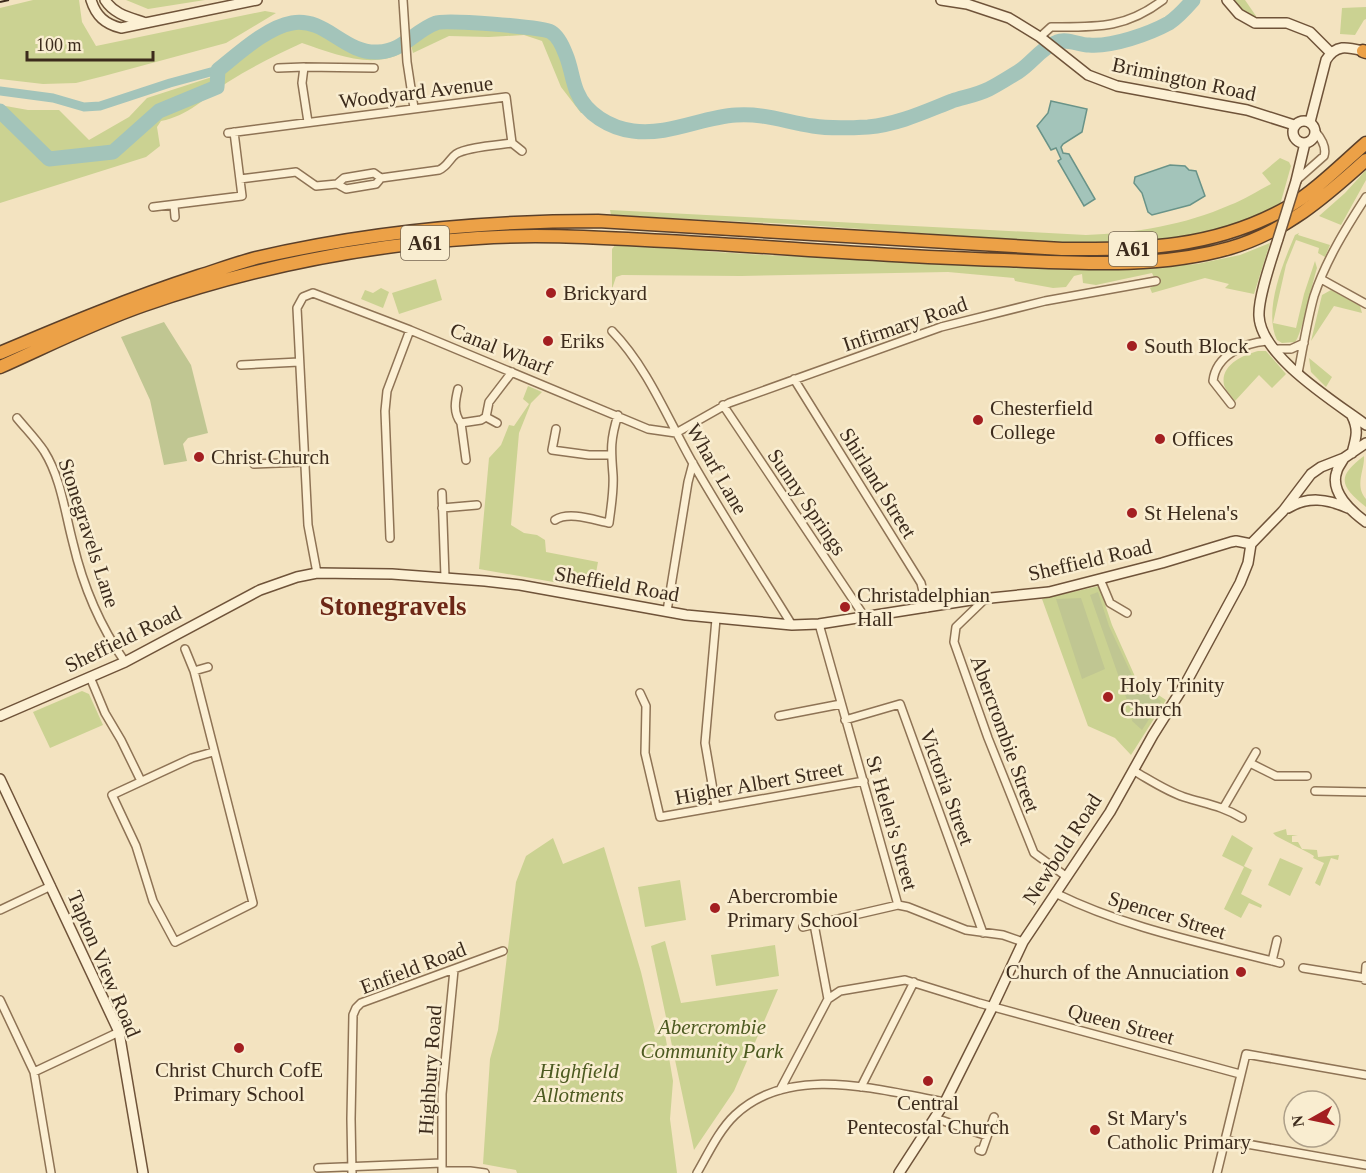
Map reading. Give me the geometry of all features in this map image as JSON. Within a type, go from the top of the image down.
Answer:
[{"type":"highway","name":"A61","points":[[0,353],[140,295],[254,259],[327,243],[424,228],[532,221],[598,221],[1062,249],[1115,250],[1190,243],[1227,234],[1290,206],[1366,143]]},
{"type":"highway","name":"A61","points":[[0,367],[143,306],[256,272],[328,256],[480,238],[601,238],[933,258],[1116,263],[1197,256],[1234,247],[1287,224],[1322,200],[1366,159]]},
{"type":"main road","points":[[92,0],[97,14],[108,24],[127,27],[257,0]]},
{"type":"main road","points":[[105,0],[112,10],[143,22]]},
{"type":"main road","name":"Brimington Road","points":[[941,0],[967,4],[999,14],[1040,38],[1088,75],[1118,86],[1238,108],[1294,125]]},
{"type":"main road","points":[[1227,0],[1239,14],[1255,23],[1287,23],[1310,32],[1328,57]]},
{"type":"main road","points":[[1312,127],[1301,120],[1294,125],[1293,137],[1305,143],[1312,139],[1312,127],[1328,57],[1335,49],[1342,47],[1365,52]]},
{"type":"main road","points":[[1305,143],[1296,181],[1264,284],[1258,316],[1267,340],[1274,349],[1298,373],[1366,425]]},
{"type":"main road","points":[[1352,416],[1357,434],[1348,455],[1336,472],[1335,479],[1340,496],[1348,507],[1366,522]]},
{"type":"main road","points":[[1251,544],[1283,511],[1311,474],[1366,443]]},
{"type":"main road","points":[[1283,511],[1306,500],[1327,500],[1348,507]]},
{"type":"main road","name":"Sheffield Road","points":[[0,716],[125,662],[260,590],[316,573],[445,577],[520,585],[642,608],[716,619],[792,625],[819,624],[987,598],[1049,592],[1231,542],[1251,544]]},
{"type":"main road","name":"Newbold Road","points":[[898,1173],[945,1102],[1023,942],[1110,812],[1187,681],[1240,583],[1248,562],[1251,544]]},
{"type":"main road","name":"Tapton View Road","points":[[0,779],[119,1032],[143,1173]]},
{"type":"street","points":[[403,0],[406,54],[414,108]]},
{"type":"street","points":[[1040,38],[1051,27],[1095,27],[1118,24],[1149,11],[1163,0]]},
{"type":"street","points":[[304,67],[302,83],[308,122]]},
{"type":"street","name":"Woodyard Avenue","points":[[278,68],[374,68]]},
{"type":"street","name":"Woodyard Avenue","points":[[240,179],[231,133],[414,108],[506,96],[513,143]]},
{"type":"street","points":[[1296,181],[1324,156],[1326,151],[1323,142],[1312,127]]},
{"type":"street","points":[[153,207],[242,196],[240,179],[291,172],[300,174],[316,186],[337,184],[346,189],[376,184],[381,178],[439,170],[447,165],[454,155],[462,151],[513,143],[522,151]]},
{"type":"street","points":[[337,184],[344,178],[374,173],[381,178]]},
{"type":"street","points":[[1298,373],[1314,298],[1321,279],[1342,234],[1366,197]]},
{"type":"street","points":[[174,205],[175,217]]},
{"type":"street","points":[[1321,279],[1366,304]]},
{"type":"street","name":"Infirmary Road","points":[[676,434],[723,405],[953,323],[1055,299],[1156,282]]},
{"type":"street","name":"Canal Wharf","points":[[299,362],[297,308],[303,297],[313,293],[410,330],[648,429],[676,434]]},
{"type":"street","points":[[390,538],[385,411],[387,391],[410,330]]},
{"type":"street","name":"Wharf Lane","points":[[612,331],[628,349],[663,406],[693,463],[792,625]]},
{"type":"street","points":[[1231,404],[1213,381],[1214,371],[1221,360],[1228,355],[1255,342],[1267,340]]},
{"type":"street","points":[[1274,349],[1291,349],[1304,343]]},
{"type":"street","points":[[242,365],[299,362],[308,525],[316,573]]},
{"type":"street","points":[[461,423],[486,417],[489,402],[512,372]]},
{"type":"street","name":"Shirland Street","points":[[794,379],[921,583],[927,608]]},
{"type":"street","points":[[458,389],[455,413],[461,423],[466,460]]},
{"type":"street","name":"Sunny Springs","points":[[723,405],[864,616]]},
{"type":"street","points":[[555,520],[561,516],[568,516],[609,523],[613,476],[610,454],[618,415]]},
{"type":"street","points":[[486,417],[497,423]]},
{"type":"street","name":"Stonegravels Lane","points":[[17,418],[43,450],[54,470],[74,547],[89,593],[102,626],[125,662]]},
{"type":"street","points":[[556,429],[552,450],[589,455],[610,454]]},
{"type":"street","points":[[254,464],[304,462]]},
{"type":"street","points":[[667,611],[693,463]]},
{"type":"street","points":[[442,493],[445,577]]},
{"type":"street","points":[[442,508],[477,505]]},
{"type":"street","points":[[1100,579],[1110,603],[1127,613]]},
{"type":"street","name":"Abercrombie Street","points":[[987,598],[956,627],[954,642],[988,738],[1034,853],[1067,877]]},
{"type":"street","points":[[716,619],[705,743],[716,807]]},
{"type":"street","name":"St Helen's Street","points":[[819,624],[898,905],[966,930],[1004,935],[1023,942]]},
{"type":"street","points":[[185,649],[194,670],[213,753],[253,903],[175,942],[153,901],[136,846],[112,795],[192,758],[213,753]]},
{"type":"street","points":[[194,670],[208,667]]},
{"type":"street","points":[[90,677],[105,713],[141,782]]},
{"type":"street","name":"Higher Albert Street","points":[[640,693],[646,706],[645,753],[660,816],[864,782]]},
{"type":"street","points":[[779,716],[842,704]]},
{"type":"street","name":"Victoria Street","points":[[845,720],[900,704],[983,933]]},
{"type":"street","points":[[1224,807],[1256,752]]},
{"type":"street","points":[[1250,763],[1276,776],[1307,776]]},
{"type":"street","points":[[1134,771],[1166,789],[1185,797],[1224,807],[1242,818]]},
{"type":"street","points":[[1315,790],[1366,792]]},
{"type":"street","points":[[0,910],[51,886]]},
{"type":"street","name":"Spencer Street","points":[[1054,893],[1131,924],[1184,940],[1276,962],[1277,940]]},
{"type":"street","points":[[803,927],[898,905]]},
{"type":"street","points":[[780,1090],[828,999],[814,924]]},
{"type":"street","name":"Enfield Road","points":[[352,1169],[351,1075],[353,1015],[356,1008],[361,1003],[503,951]]},
{"type":"street","points":[[1303,968],[1365,980],[1366,966]]},
{"type":"street","name":"Highbury Road","points":[[442,1169],[442,1094],[454,970]]},
{"type":"street","name":"Queen Street","points":[[828,999],[840,991],[905,980],[1240,1074]]},
{"type":"street","points":[[861,1087],[914,982]]},
{"type":"street","points":[[0,1000],[34,1072],[51,1173]]},
{"type":"street","points":[[34,1072],[119,1032]]},
{"type":"street","points":[[1217,1173],[1246,1054],[1366,1075]]},
{"type":"street","points":[[697,1173],[733,1117],[746,1106],[780,1090],[820,1084],[861,1087],[945,1102]]},
{"type":"street","points":[[979,1150],[982,1151],[994,1117]]},
{"type":"street","points":[[935,1118],[987,1136]]},
{"type":"street","points":[[1224,1140],[1366,1165]]},
{"type":"street","points":[[318,1168],[442,1169],[485,1173]]},
{"type":"green space","points":[[33,0],[79,0],[82,22],[96,46],[265,11],[276,13],[226,43],[76,83],[43,84],[0,79],[0,8]]},
{"type":"green space","points":[[126,0],[205,0],[148,9]]},
{"type":"green space","points":[[1231,0],[1245,0],[1256,16],[1255,20]]},
{"type":"green space","points":[[1366,7],[1366,19],[1355,35],[1340,34],[1342,8]]},
{"type":"green space","points":[[441,24],[535,32],[550,36],[585,113],[581,113],[561,87],[542,41],[524,35],[449,36],[413,53],[411,45],[424,32]]},
{"type":"green space","points":[[289,28],[314,29],[340,46],[367,56],[399,51],[400,54],[376,60],[363,60],[338,55],[302,43],[228,82],[180,115],[161,121],[157,127],[160,146],[146,157],[0,203],[0,105],[28,110],[59,110],[89,140],[129,117],[147,98],[212,77],[257,45]]},
{"type":"green space","points":[[1280,158],[1289,162],[1291,166],[1280,205],[1236,225],[1192,238],[1103,246],[791,224],[611,215],[610,210],[1086,235],[1104,234],[1178,223],[1235,203],[1271,184],[1262,173]]},
{"type":"green space","points":[[1366,170],[1366,180],[1341,225],[1319,216],[1345,193]]},
{"type":"green space","points":[[1299,233],[1298,235],[1330,245],[1325,257],[1318,253],[1319,248],[1296,240],[1286,265],[1273,323],[1296,328],[1315,261],[1317,268],[1298,337],[1295,342],[1282,343],[1277,340],[1273,328],[1272,315],[1273,301],[1285,259],[1295,235]]},
{"type":"green space","points":[[617,243],[781,256],[852,257],[1117,270],[1197,264],[1240,255],[1270,243],[1254,294],[1225,288],[1229,284],[1205,278],[1152,293],[1150,288],[1157,284],[1152,273],[1096,285],[1083,283],[1082,274],[1074,276],[1066,287],[1053,288],[1015,281],[1014,278],[948,272],[741,276],[622,275],[616,277],[612,289],[612,249]]},
{"type":"green space","points":[[436,279],[442,300],[399,314],[392,293]]},
{"type":"green space","points":[[381,288],[389,292],[383,308],[361,299],[365,290],[373,293]]},
{"type":"green space","points":[[1331,290],[1360,306],[1362,313],[1334,306],[1311,341],[1322,295]]},
{"type":"green space","points":[[164,322],[191,365],[208,433],[188,438],[183,444],[187,461],[164,465],[150,400],[121,337]]},
{"type":"green space","points":[[1258,351],[1266,351],[1286,374],[1272,388],[1259,375],[1235,401],[1224,385],[1226,372],[1240,358]]},
{"type":"green space","points":[[1309,358],[1332,377],[1326,387],[1311,372]]},
{"type":"green space","points":[[528,386],[542,392],[531,403],[519,433],[511,525],[524,533],[537,535],[545,540],[546,552],[598,562],[593,589],[479,569],[489,458],[501,445],[509,425],[514,426],[529,404],[523,399]]},
{"type":"green space","points":[[1364,456],[1360,483],[1366,499],[1366,507],[1351,493],[1345,482],[1345,476],[1349,470]]},
{"type":"green space","points":[[1099,586],[1112,625],[1137,681],[1166,700],[1131,755],[1115,738],[1088,726],[1042,599]]},
{"type":"green space","points":[[1098,592],[1109,626],[1135,682],[1161,701],[1142,730],[1132,721],[1136,708],[1128,703],[1090,595]]},
{"type":"green space","points":[[1081,598],[1105,669],[1082,679],[1056,599]]},
{"type":"green space","points":[[82,691],[89,694],[103,725],[50,748],[33,712]]},
{"type":"green space","points":[[1286,829],[1287,835],[1298,835],[1292,836],[1292,842],[1298,842],[1302,849],[1317,850],[1318,857],[1339,855],[1338,860],[1331,858],[1320,886],[1315,883],[1324,863],[1273,833]]},
{"type":"green space","points":[[1232,835],[1253,848],[1244,866],[1252,870],[1241,894],[1262,905],[1261,908],[1249,903],[1241,918],[1224,909],[1244,867],[1222,856]]},
{"type":"green space","name":"Highfield Allotments","points":[[553,838],[563,864],[604,847],[641,972],[656,1035],[665,1034],[673,1081],[670,1119],[677,1173],[517,1173],[516,1170],[483,1164],[490,1059],[498,1030],[516,882],[526,856]]},
{"type":"green space","points":[[1280,858],[1303,868],[1290,896],[1268,885]]},
{"type":"green space","points":[[680,880],[686,920],[645,927],[638,887]]},
{"type":"green space","name":"Abercrombie Community Park","points":[[665,941],[681,1003],[778,989],[734,1091],[694,1150],[651,946]]},
{"type":"green space","points":[[775,945],[779,976],[716,986],[711,955]]},
{"type":"water","points":[[1051,101],[1087,109],[1082,132],[1061,147],[1063,153],[1069,154],[1095,199],[1084,206],[1058,161],[1061,159],[1056,148],[1051,150],[1037,126],[1048,113]]},
{"type":"water","points":[[1170,165],[1185,166],[1189,170],[1196,171],[1205,196],[1190,205],[1152,215],[1148,212],[1142,193],[1134,183],[1135,177]]},
{"type":"waterway","points":[[0,111],[49,159],[113,152],[159,111],[217,87],[218,70],[253,42],[282,26],[292,23],[315,25],[355,47],[378,52],[395,48],[436,23],[457,22],[513,26],[551,32],[558,39],[568,60],[581,100],[600,119],[616,127],[633,131],[659,131],[736,115],[766,117],[820,127],[868,127],[901,120],[984,91],[1018,72],[1046,48],[1057,42],[1108,44],[1151,31],[1172,21],[1193,0]]},
{"type":"waterway","points":[[0,91],[53,98],[84,107],[100,106],[218,70]]},
{"type":"railway","points":[[0,2],[9,0]]},
{"type":"place","name":"Brickyard","points":[[551,293]]},
{"type":"place","name":"Eriks","points":[[548,341]]},
{"type":"place","name":"South Block","points":[[1132,346]]},
{"type":"place","name":"Chesterfield College","points":[[978,420]]},
{"type":"place","name":"Offices","points":[[1160,439]]},
{"type":"place","name":"Christ Church","points":[[199,457]]},
{"type":"place","name":"St Helena's","points":[[1132,513]]},
{"type":"place","name":"Christadelphian Hall","points":[[845,607]]},
{"type":"place","name":"Holy Trinity Church","points":[[1108,697]]},
{"type":"place","name":"Abercrombie Primary School","points":[[715,908]]},
{"type":"place","name":"Church of the Annuciation","points":[[1241,972]]},
{"type":"place","name":"Christ Church CofE Primary School","points":[[239,1048]]},
{"type":"place","name":"Central Pentecostal Church","points":[[928,1081]]},
{"type":"place","name":"St Mary's Catholic Primary","points":[[1095,1130]]},
{"type":"district","name":"Stonegravels","points":[[393,606]]}]
